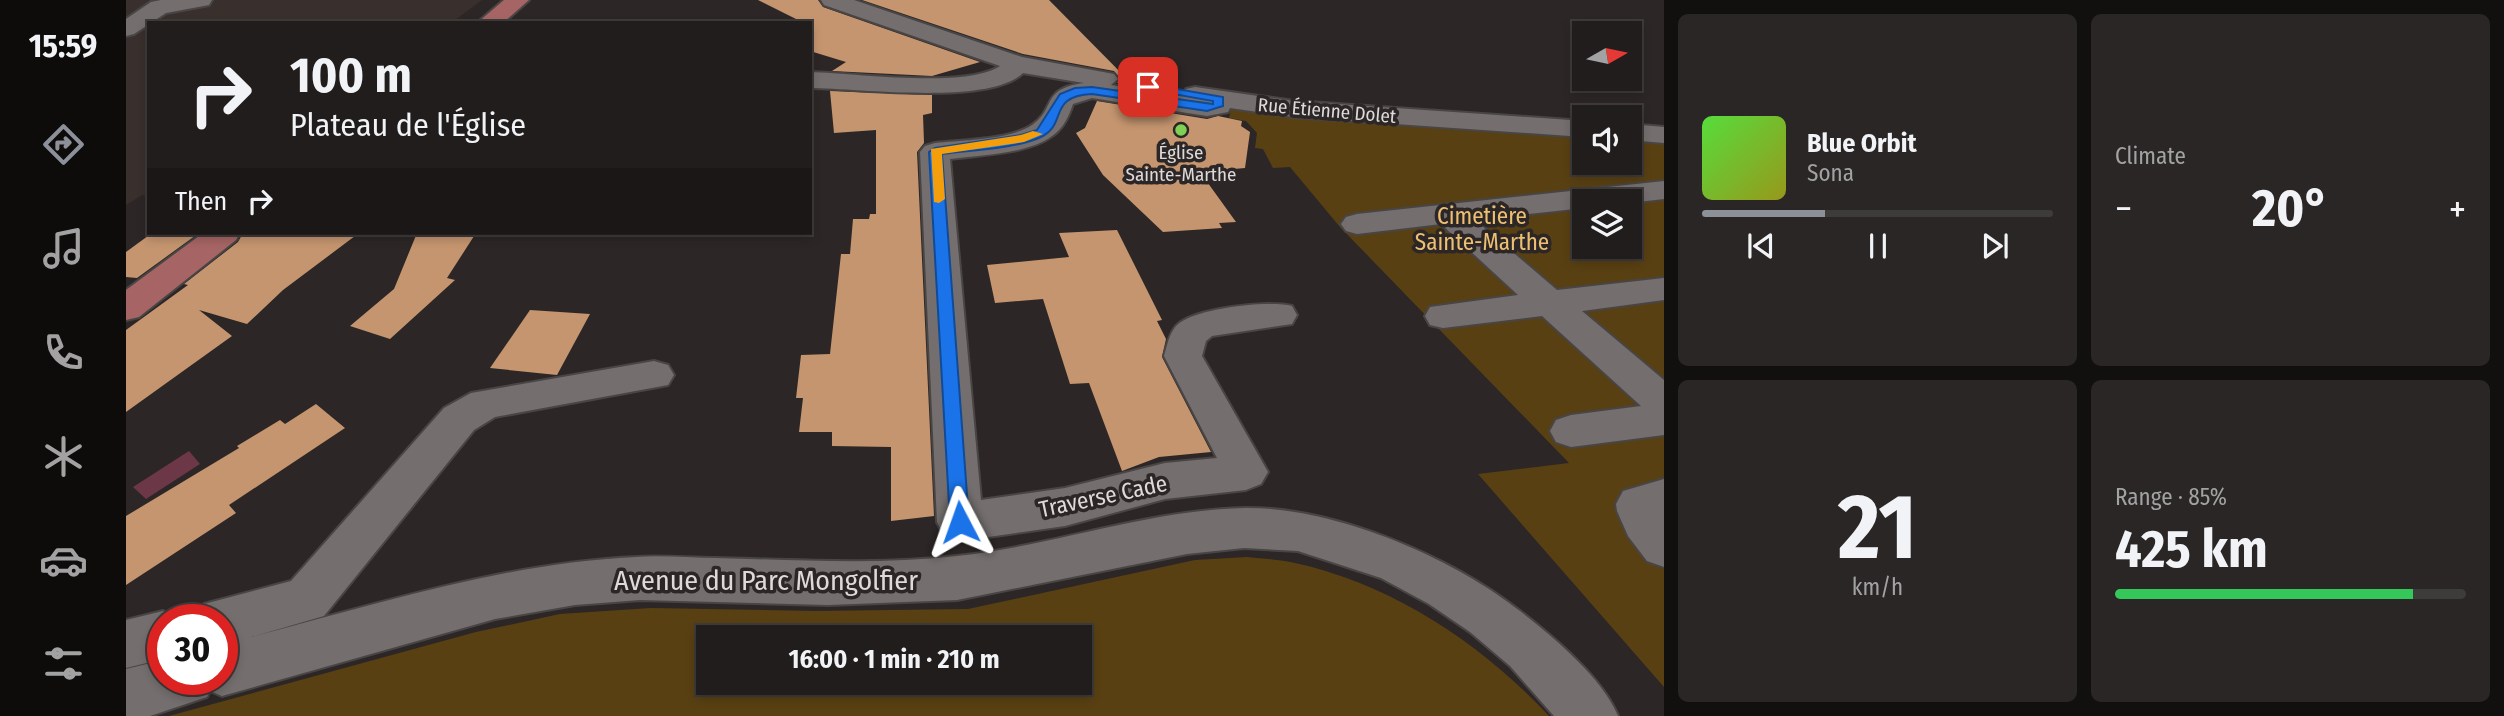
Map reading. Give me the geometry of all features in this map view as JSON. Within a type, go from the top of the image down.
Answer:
[{"type":"main road","points":[[491,21],[518,0]]},
{"type":"main road","points":[[126,308],[221,235]]},
{"type":"street","points":[[126,29],[159,7],[201,0]]},
{"type":"street","name":"Rue Étienne Dolet","points":[[832,0],[918,21],[1017,64],[1294,109],[1572,128]]},
{"type":"street","points":[[812,80],[958,83],[986,81],[1004,75],[1017,64]]},
{"type":"street","name":"Traverse Cade","points":[[1220,99],[1218,106],[1207,108],[1092,90],[1075,92],[1064,97],[1042,132],[1024,139],[935,152],[960,522],[1065,508],[1165,481],[1245,472],[1183,356],[1189,335],[1202,325],[1279,315]]},
{"type":"street","points":[[1642,133],[1664,135]]},
{"type":"street","points":[[1357,224],[1664,190]]},
{"type":"street","points":[[1449,215],[1664,403]]},
{"type":"street","points":[[1443,316],[1664,289]]},
{"type":"street","points":[[238,617],[306,600],[459,419],[485,404],[654,375]]},
{"type":"street","points":[[1571,431],[1664,419]]},
{"type":"street","points":[[1664,498],[1639,504],[1639,515],[1664,547]]},
{"type":"street","name":"Avenue du Parc Mongolfier","points":[[238,666],[495,597],[575,583],[640,578],[828,583],[957,578],[1187,534],[1244,528],[1298,531],[1395,561],[1446,588],[1488,616],[1528,649],[1591,716]]},
{"type":"street","points":[[126,644],[147,639]]},
{"type":"street","points":[[126,696],[147,690]]},
{"type":"shaded area","points":[[126,0],[482,0],[454,21],[147,21],[147,196],[142,195],[126,205]]},
{"type":"shaded area","points":[[189,451],[200,464],[146,499],[133,487]]},
{"type":"green space","name":"Cimetière Sainte-Marthe","points":[[1232,105],[1572,134],[1572,175],[1642,175],[1642,139],[1664,141],[1664,687],[1478,474],[1569,463],[1340,227],[1290,167],[1273,168],[1263,149],[1255,148],[1257,133],[1246,121],[1229,118]]},
{"type":"green space","points":[[1247,557],[1295,563],[1366,586],[1433,620],[1495,665],[1549,716],[169,716],[476,632],[560,614],[651,608],[816,611],[968,609],[1195,560]]},
{"type":"building","points":[[758,0],[818,0],[823,7],[980,62],[932,76],[832,71],[846,62],[812,52],[812,21],[800,21]]},
{"type":"building","points":[[862,0],[1049,0],[1134,86],[1117,83],[1121,79],[1114,71],[1023,54]]},
{"type":"building","points":[[830,91],[932,95],[932,113],[923,115],[924,143],[917,152],[934,516],[891,521],[891,447],[832,446],[832,432],[799,432],[803,398],[796,398],[801,355],[830,354],[841,254],[850,254],[853,219],[869,219],[870,214],[876,214],[876,130],[834,133]]},
{"type":"building","points":[[1097,101],[1207,119],[1218,116],[1242,121],[1241,126],[1250,132],[1245,168],[1200,172],[1236,222],[1219,223],[1222,228],[1163,232],[1103,175],[1076,133],[1085,128]]},
{"type":"building","points":[[1117,230],[1162,320],[1157,321],[1166,339],[1162,357],[1211,452],[1159,457],[1122,471],[1089,383],[1070,384],[1043,299],[995,303],[987,265],[1069,257],[1059,233]]},
{"type":"building","points":[[149,235],[196,235],[137,278],[126,277],[126,252]]},
{"type":"building","points":[[242,235],[356,235],[283,290],[247,324],[199,310],[232,336],[126,412],[126,330],[188,285],[184,284],[238,242]]},
{"type":"building","points":[[416,235],[475,235],[447,278],[455,280],[390,339],[350,326],[394,289]]},
{"type":"building","points":[[530,310],[590,314],[557,375],[490,368]]},
{"type":"building","points":[[316,404],[345,428],[229,505],[236,513],[126,585],[126,516],[280,420],[285,424]]},
{"type":"slow traffic","points":[[939,199],[935,152],[1024,139],[1037,134]]},
{"type":"place","name":"Église Sainte-Marthe","points":[[1181,130]]},
{"type":"route","points":[[960,522],[935,152],[1024,139],[1042,132],[1064,97],[1075,92],[1092,90],[1207,108],[1218,106],[1220,99],[1148,87]]}]
